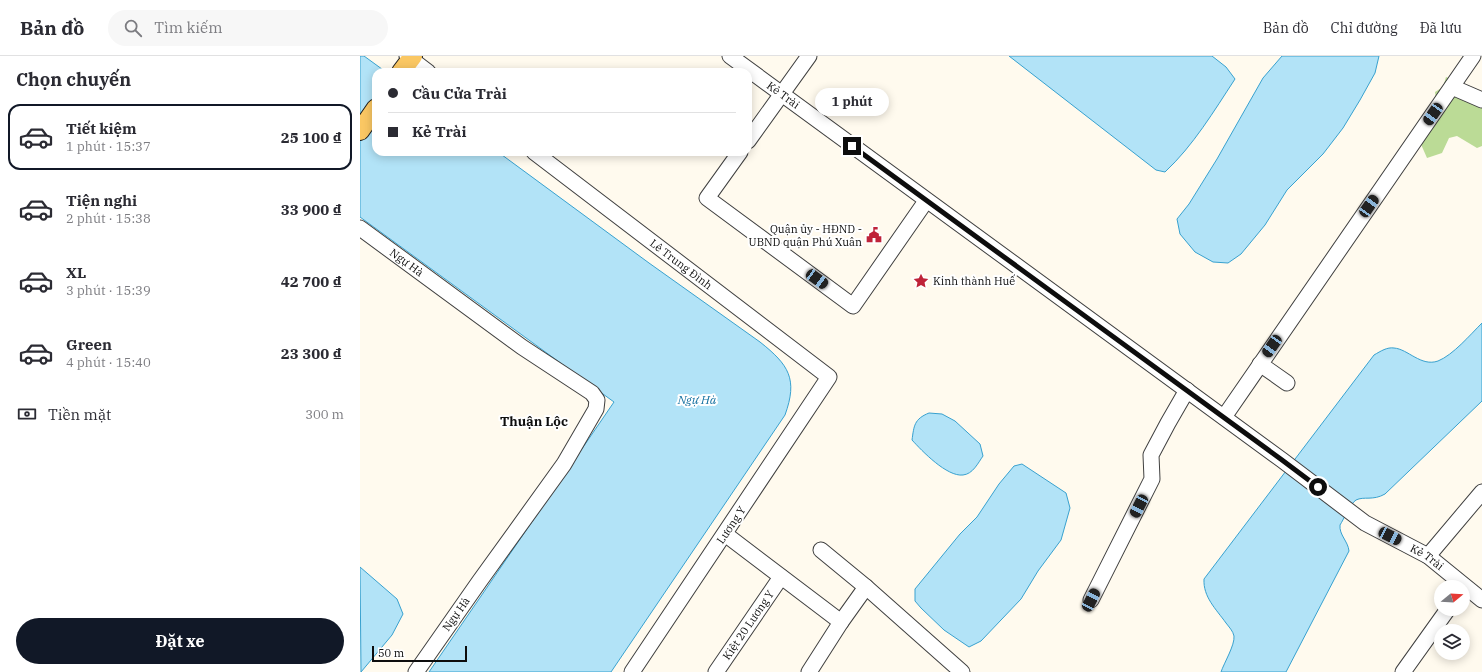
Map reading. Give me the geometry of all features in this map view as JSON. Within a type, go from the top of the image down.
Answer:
[{"type":"main road","points":[[360,130],[372,114]]},
{"type":"street","name":"Kẻ Trài","points":[[730,56],[746,68]]},
{"type":"street","points":[[752,135],[809,56]]},
{"type":"street","points":[[1224,417],[1473,56]]},
{"type":"street","points":[[407,63],[419,68]]},
{"type":"street","name":"Kẻ Trài","points":[[752,72],[926,201],[1224,417],[1365,524],[1428,556],[1457,580]]},
{"type":"street","points":[[1452,87],[1482,100]]},
{"type":"street","name":"Lê Trung Đình","points":[[539,156],[830,376]]},
{"type":"street","points":[[737,156],[707,198],[853,306],[926,201]]},
{"type":"street","name":"Ngự Hà","points":[[360,228],[522,347],[592,393],[597,400],[596,409],[564,464],[416,672]]},
{"type":"street","points":[[1260,364],[1287,383]]},
{"type":"street","name":"Lương Y","points":[[632,672],[830,376]]},
{"type":"street","points":[[1091,600],[1152,479],[1151,455],[1187,390]]},
{"type":"street","points":[[1428,556],[1482,492]]},
{"type":"street","points":[[725,534],[841,622]]},
{"type":"street","points":[[821,550],[866,587],[962,672]]},
{"type":"street","name":"Kiệt 20 Lương Y","points":[[716,672],[781,577]]},
{"type":"street","points":[[809,672],[841,622],[866,587]]},
{"type":"street","name":"Kẻ Trài","points":[[1470,591],[1482,600]]},
{"type":"street","points":[[1403,672],[1443,616]]},
{"type":"green space","points":[[1446,77],[1461,84],[1482,102],[1482,146],[1477,148],[1457,136],[1449,138],[1442,153],[1427,158],[1420,142],[1437,108],[1435,92],[1443,87]]},
{"type":"water","name":"Ngự Hà","points":[[360,56],[364,56],[380,68],[372,68],[372,156],[503,156],[760,342],[778,358],[784,366],[788,374],[791,392],[785,415],[611,672],[429,672],[614,402],[360,217]]},
{"type":"water","points":[[1009,56],[1212,56],[1226,67],[1235,79],[1194,140],[1165,172],[1156,170]]},
{"type":"water","points":[[1282,56],[1379,56],[1375,73],[1360,100],[1343,128],[1323,154],[1287,190],[1265,225],[1241,254],[1228,263],[1213,262],[1195,252],[1180,234],[1177,219],[1189,204],[1217,159],[1263,78]]},
{"type":"water","points":[[1482,323],[1482,401],[1385,494],[1377,497],[1356,500],[1352,505],[1340,525],[1341,532],[1349,551],[1286,672],[1221,672],[1231,649],[1234,636],[1231,629],[1214,608],[1208,597],[1204,585],[1204,579],[1374,355],[1386,349],[1394,348],[1404,351],[1426,362],[1438,361],[1455,350]]},
{"type":"water","points":[[929,413],[942,414],[955,421],[980,444],[983,456],[970,473],[957,475],[942,468],[912,440],[913,431],[918,420]]},
{"type":"water","points":[[1022,464],[1066,493],[1070,508],[1061,540],[1038,571],[1021,599],[981,641],[969,647],[944,630],[921,608],[915,601],[915,589],[960,534],[977,517],[999,484],[1014,466]]},
{"type":"water","points":[[360,567],[397,599],[403,614],[392,635],[361,672]]},
{"type":"place","name":"Quận ủy - HĐND - UBND quận Phú Xuân","points":[[874,235]]},
{"type":"place","name":"Kinh thành Huế","points":[[921,281]]},
{"type":"district","name":"Thuận Lộc","points":[[534,421]]},
{"type":"route","points":[[852,146],[1318,487]]}]
